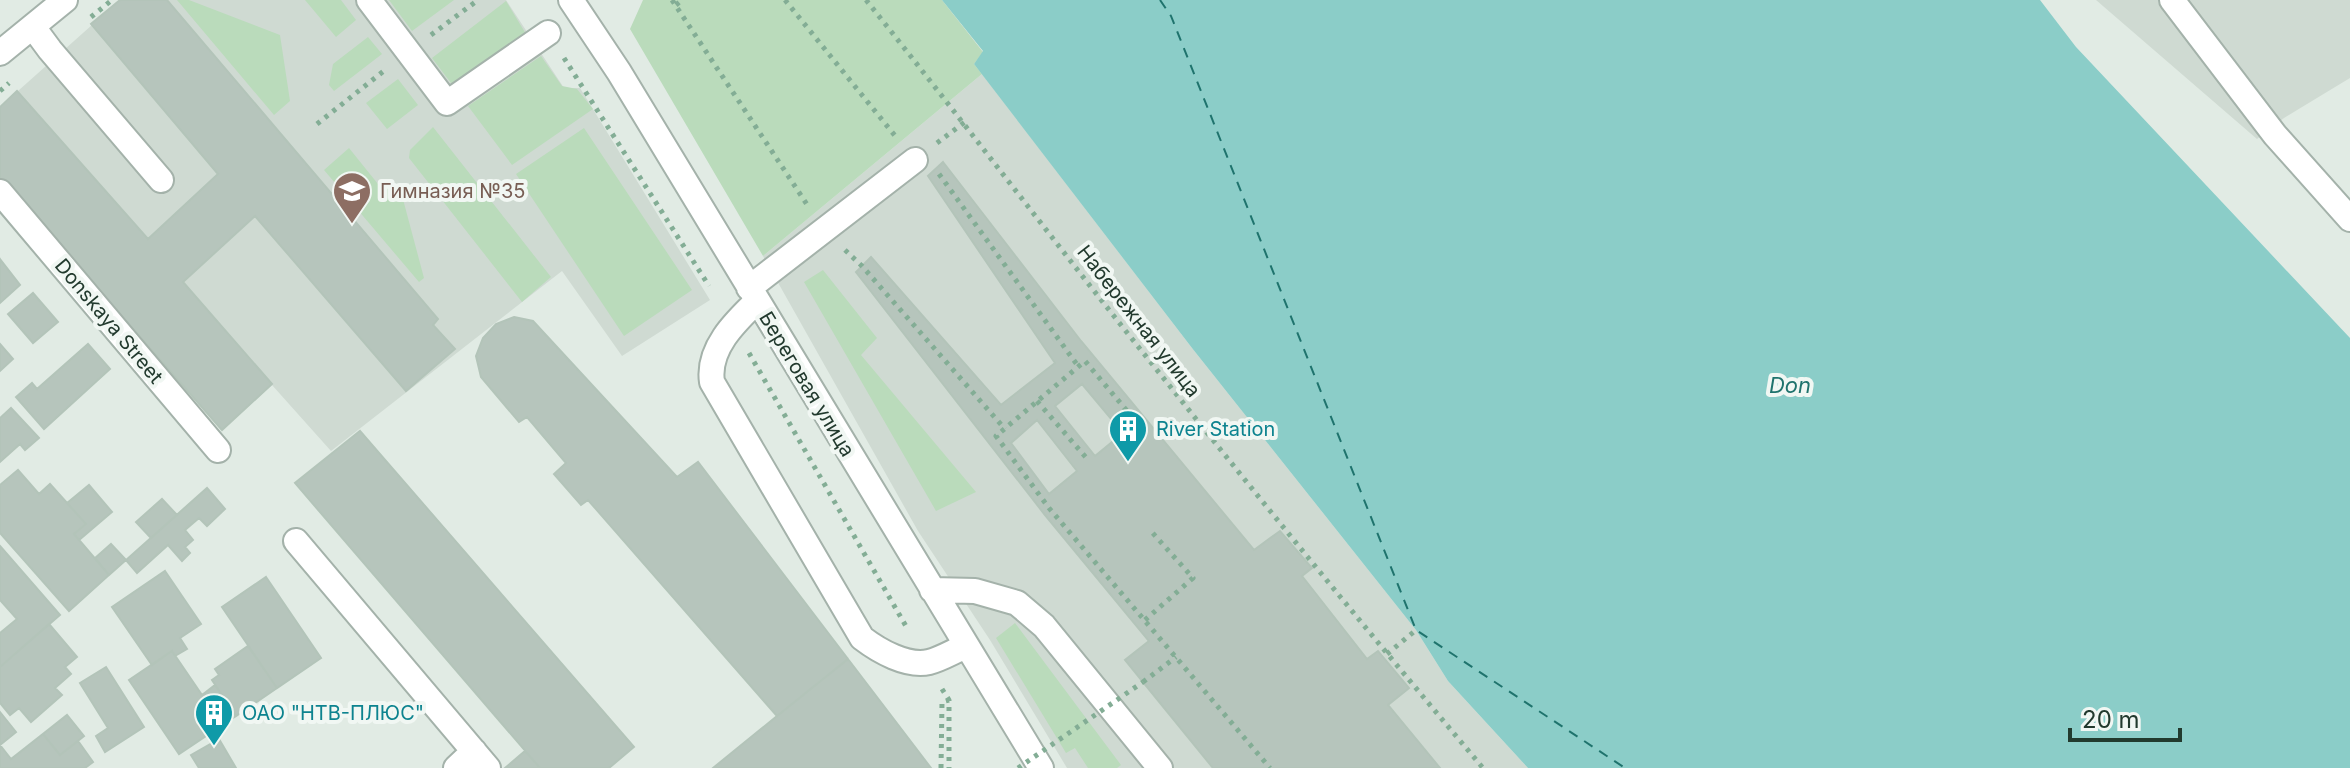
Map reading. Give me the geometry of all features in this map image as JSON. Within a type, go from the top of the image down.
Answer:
[{"type":"street","points":[[0,53],[65,0]]},
{"type":"street","points":[[369,0],[447,103],[548,33]]},
{"type":"street","name":"Береговая улица","points":[[571,0],[619,72],[1041,768]]},
{"type":"street","points":[[2172,0],[2275,135],[2350,219]]},
{"type":"street","points":[[33,27],[161,180]]},
{"type":"street","points":[[925,165],[824,230],[753,294],[715,354],[710,369],[712,382],[862,638],[903,660],[927,663],[966,646]]},
{"type":"street","name":"Donskaya Street","points":[[0,192],[218,450]]},
{"type":"street","points":[[296,541],[481,760],[456,768]]},
{"type":"street","points":[[932,590],[975,591],[1017,603],[1044,626],[1160,768]]},
{"type":"path","points":[[682,0],[674,3],[824,230]]},
{"type":"path","points":[[785,0],[925,165],[1078,366]]},
{"type":"path","name":"Набережная улица","points":[[866,0],[965,122],[1164,379],[1483,768]]},
{"type":"path","points":[[862,266],[1005,429]]},
{"type":"path","points":[[1133,418],[1085,361],[996,436],[1049,508],[1270,768]]},
{"type":"path","points":[[1037,401],[1089,461]]},
{"type":"path","points":[[1145,620],[1193,578],[1150,530]]},
{"type":"path","points":[[1387,654],[1416,630]]},
{"type":"path","points":[[1018,768],[1176,657]]},
{"type":"path","points":[[941,768],[942,702],[949,700],[949,768]]},
{"type":"shaded area","name":"Гимназия №35","points":[[120,0],[506,0],[564,88],[580,88],[710,300],[622,356],[562,271],[331,451],[272,385],[222,430],[0,178],[0,107]]},
{"type":"shaded area","points":[[2096,0],[2350,0],[2350,78],[2284,118],[2257,139]]},
{"type":"shaded area","points":[[982,74],[1192,348],[1416,630],[1448,681],[1528,768],[1067,768],[990,640],[918,531],[763,256]]},
{"type":"green space","points":[[177,0],[189,0],[280,35],[290,101],[274,115]]},
{"type":"green space","points":[[305,0],[341,0],[356,20],[336,37]]},
{"type":"green space","points":[[389,0],[454,0],[412,31]]},
{"type":"green space","points":[[643,0],[942,0],[983,52],[974,64],[982,74],[763,256],[630,29]]},
{"type":"green space","points":[[506,1],[526,34],[454,87],[432,58]]},
{"type":"green space","points":[[368,37],[382,54],[334,91],[329,85],[333,64]]},
{"type":"green space","points":[[541,56],[562,86],[577,89],[593,109],[512,165],[468,106]]},
{"type":"green space","points":[[398,79],[418,105],[387,129],[366,103]]},
{"type":"green space","points":[[433,127],[551,277],[522,302],[409,158],[410,150]]},
{"type":"green space","points":[[584,128],[692,290],[624,336],[516,174]]},
{"type":"green space","points":[[349,148],[382,189],[390,183],[400,188],[424,278],[419,282],[324,170]]},
{"type":"green space","points":[[823,270],[877,338],[861,355],[976,492],[936,511],[804,282]]},
{"type":"green space","points":[[1015,623],[1121,765],[1117,768],[1088,768],[1075,748],[1066,753],[996,638]]},
{"type":"water","name":"Don","points":[[942,0],[2040,0],[2076,47],[2350,338],[2350,768],[1528,768],[1448,681],[1416,630],[1192,348],[974,64],[983,51]]},
{"type":"building","points":[[120,0],[167,0],[438,319],[433,325],[455,349],[406,391],[255,216],[183,282],[272,384],[222,430],[0,178],[0,107],[17,91],[148,239],[218,174],[91,24]]},
{"type":"building","name":"River Station","points":[[943,162],[1081,341],[1254,550],[1280,531],[1312,568],[1302,576],[1367,659],[1378,651],[1409,688],[1388,705],[1440,768],[1213,768],[1125,660],[1149,641],[1045,515],[856,272],[871,257],[1001,405],[1055,363],[928,176]],"holes":[[[1082,384],[1123,433],[1095,456],[1055,406]],[[1037,420],[1077,471],[1049,494],[1011,443]]]},
{"type":"building","points":[[0,259],[20,285],[0,303]]},
{"type":"building","points":[[33,293],[58,322],[33,343],[8,314]]},
{"type":"building","points":[[514,317],[533,321],[677,477],[698,462],[848,659],[777,716],[588,500],[581,505],[554,474],[566,463],[527,417],[519,422],[481,377],[476,356],[483,338],[496,324]]},
{"type":"building","points":[[0,344],[13,359],[0,371]]},
{"type":"building","points":[[88,344],[110,369],[44,429],[16,397],[32,383],[37,389]]},
{"type":"building","points":[[11,408],[39,438],[25,450],[20,444],[0,462],[0,418]]},
{"type":"building","points":[[360,431],[634,747],[609,768],[540,768],[295,483]]},
{"type":"building","points":[[18,470],[39,494],[50,484],[86,524],[74,534],[109,575],[69,611],[0,533],[0,485]]},
{"type":"building","points":[[89,485],[112,512],[79,540],[74,534],[86,524],[67,503]]},
{"type":"building","points":[[207,488],[225,509],[207,526],[199,518],[185,530],[193,540],[185,547],[190,553],[182,561],[168,545],[137,573],[126,560]]},
{"type":"building","points":[[162,499],[177,515],[151,538],[136,522]]},
{"type":"building","points":[[111,544],[126,560],[109,575],[95,558]]},
{"type":"building","points":[[0,546],[60,615],[0,667],[0,633],[17,619],[0,600]]},
{"type":"building","points":[[165,571],[201,624],[180,638],[187,649],[175,656],[172,651],[152,665],[112,607]]},
{"type":"building","points":[[266,577],[321,658],[277,688],[222,607]]},
{"type":"building","points":[[49,624],[77,657],[65,667],[71,674],[55,688],[62,695],[31,722],[19,708],[10,715],[0,703],[0,667]]},
{"type":"building","points":[[248,646],[277,688],[236,716],[212,680],[219,675],[215,669]]},
{"type":"building","points":[[172,651],[202,695],[215,685],[236,716],[179,754],[129,680]]},
{"type":"building","points":[[848,659],[931,768],[713,768],[777,716]]},
{"type":"building","points":[[106,667],[144,727],[105,752],[96,736],[108,728],[80,683]]},
{"type":"building","points":[[0,712],[16,732],[0,745]]},
{"type":"building","points":[[67,715],[84,736],[60,755],[43,734]]},
{"type":"building","points":[[43,734],[60,755],[78,741],[93,762],[85,768],[0,768],[0,745],[11,759]]},
{"type":"building","name":"ОАО \"НТВ-ПЛЮС\"","points":[[219,739],[236,768],[199,768],[191,755]]},
{"type":"building","points":[[525,751],[540,768],[505,768]]},
{"type":"ferry route","points":[[1160,0],[1171,16],[1416,630],[1625,768]]},
{"type":"place","name":"Гимназия №35","points":[[352,225]]},
{"type":"place","name":"River Station","points":[[1128,463]]},
{"type":"place","name":"ОАО \"НТВ-ПЛЮС\"","points":[[214,747]]}]
